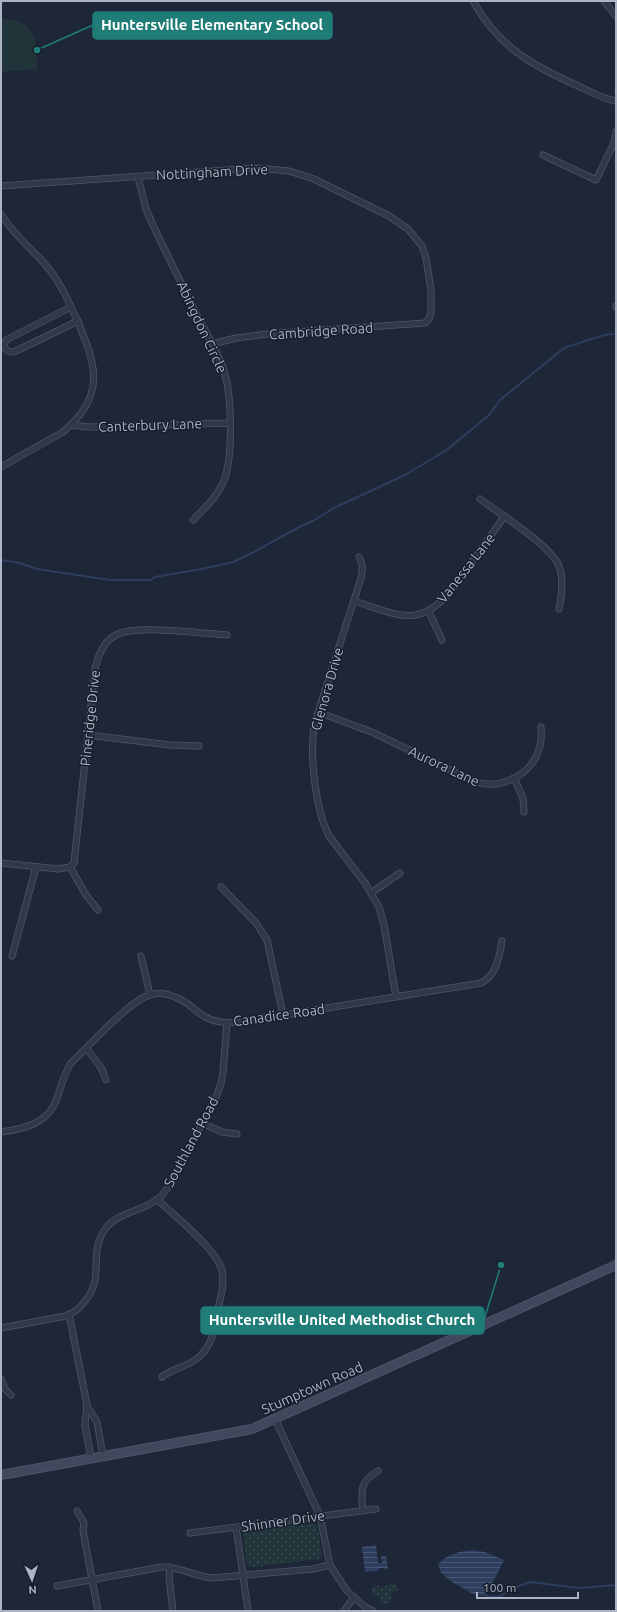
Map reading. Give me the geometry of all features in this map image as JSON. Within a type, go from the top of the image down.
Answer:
[{"type":"street","points":[[473,1],[490,27],[518,55],[555,76],[596,95],[616,101]]},
{"type":"street","points":[[604,1],[616,16]]},
{"type":"street","points":[[542,155],[596,180],[614,143],[616,132]]},
{"type":"street","name":"Nottingham Drive","points":[[1,186],[249,168],[270,168],[304,175],[397,220],[408,229],[420,243],[426,258],[430,291],[431,312],[429,319]]},
{"type":"street","name":"Abingdon Circle","points":[[138,177],[146,208],[152,223],[212,344],[226,377],[230,423],[230,453],[225,478],[211,502],[193,520]]},
{"type":"street","points":[[1,214],[13,232],[55,276],[78,321],[92,362],[94,382],[89,400],[82,413],[71,425],[58,435],[1,467]]},
{"type":"street","points":[[71,307],[6,340],[4,344],[5,349],[9,352],[14,352],[78,321]]},
{"type":"street","name":"Cambridge Road","points":[[212,344],[236,338],[267,334],[422,324],[429,319]]},
{"type":"street","name":"Canterbury Lane","points":[[71,425],[89,427],[230,423]]},
{"type":"street","points":[[480,499],[545,548],[555,559],[562,579],[562,595],[559,609]]},
{"type":"street","name":"Vanessa Lane","points":[[354,601],[406,616],[420,615],[429,612],[443,601],[451,591],[504,517]]},
{"type":"street","name":"Glenora Drive","points":[[359,557],[363,569],[318,712],[313,733],[312,756],[319,806],[329,836],[371,893],[382,916],[396,997]]},
{"type":"street","points":[[429,612],[442,640]]},
{"type":"street","name":"Pineridge Drive","points":[[70,867],[74,863],[97,660],[104,646],[114,636],[125,632],[152,630],[227,635]]},
{"type":"street","name":"Aurora Lane","points":[[318,712],[374,733],[475,782],[486,785],[494,785],[514,778],[530,765],[539,750],[541,742],[541,727]]},
{"type":"street","points":[[88,735],[170,746],[199,746]]},
{"type":"street","points":[[514,778],[523,798],[524,812]]},
{"type":"street","points":[[1,864],[58,869],[70,867],[86,895],[98,910]]},
{"type":"street","points":[[12,956],[36,867]]},
{"type":"street","points":[[371,893],[400,874]]},
{"type":"street","points":[[221,887],[256,923],[268,940],[283,1015]]},
{"type":"street","name":"Canadice Road","points":[[1,1132],[32,1125],[49,1112],[56,1101],[65,1072],[71,1063],[130,1006],[143,997],[150,995],[171,995],[187,1003],[209,1019],[227,1023],[283,1015],[486,981],[494,972],[502,941]]},
{"type":"street","points":[[141,956],[150,995]]},
{"type":"street","name":"Southland Road","points":[[1,1328],[69,1314],[82,1306],[93,1290],[97,1272],[96,1252],[102,1234],[106,1228],[119,1217],[157,1199],[170,1185],[202,1123],[221,1084],[227,1023]]},
{"type":"street","points":[[87,1049],[102,1069],[106,1080]]},
{"type":"street","points":[[202,1123],[222,1132],[237,1134]]},
{"type":"street","points":[[157,1199],[209,1249],[219,1263],[223,1281],[214,1333],[206,1349],[193,1362],[170,1371],[162,1377]]},
{"type":"street","name":"Stumptown Road","points":[[1,1475],[252,1429],[616,1265]]},
{"type":"street","points":[[69,1314],[87,1405],[85,1425],[91,1458]]},
{"type":"street","points":[[1,1378],[5,1389],[11,1395]]},
{"type":"street","points":[[87,1405],[97,1422],[103,1456]]},
{"type":"street","points":[[275,1419],[320,1516],[326,1554],[330,1565],[341,1583],[354,1597],[365,1607],[373,1611]]},
{"type":"street","points":[[363,1511],[361,1492],[364,1483],[369,1476],[378,1471]]},
{"type":"street","name":"Shinner Drive","points":[[190,1533],[376,1509]]},
{"type":"street","points":[[77,1511],[84,1523],[82,1531],[98,1611]]},
{"type":"street","points":[[236,1527],[248,1611]]},
{"type":"street","points":[[57,1586],[93,1581],[162,1567],[170,1567],[207,1578],[313,1569],[330,1565]]},
{"type":"street","points":[[170,1567],[169,1577],[173,1611]]},
{"type":"street","points":[[344,1611],[354,1597]]},
{"type":"green space","points":[[1,19],[21,22],[28,27],[35,41],[37,69],[1,72]]},
{"type":"green space","points":[[314,1522],[317,1524],[322,1554],[319,1559],[251,1567],[247,1565],[243,1534],[245,1531]]},
{"type":"green space","points":[[392,1582],[398,1586],[398,1590],[392,1594],[390,1602],[385,1604],[381,1602],[380,1597],[372,1593],[372,1589],[376,1585],[383,1588]]},
{"type":"water","points":[[376,1545],[378,1563],[382,1563],[381,1556],[386,1556],[388,1569],[385,1570],[384,1568],[379,1568],[379,1571],[365,1572],[362,1547]]},
{"type":"water","points":[[473,1550],[485,1552],[504,1560],[486,1596],[475,1595],[452,1582],[441,1573],[438,1564],[454,1554]]},
{"type":"waterway","points":[[1,560],[20,563],[37,569],[110,580],[150,580],[155,577],[233,562],[313,521],[334,508],[407,474],[448,449],[489,415],[500,400],[564,348],[604,335],[613,334]]},
{"type":"waterway","points":[[485,1594],[486,1596],[499,1597],[516,1587],[530,1582],[579,1588],[616,1585]]},
{"type":"place","name":"Huntersville Elementary School","points":[[37,50]]},
{"type":"place","name":"Huntersville United Methodist Church","points":[[501,1265]]}]
